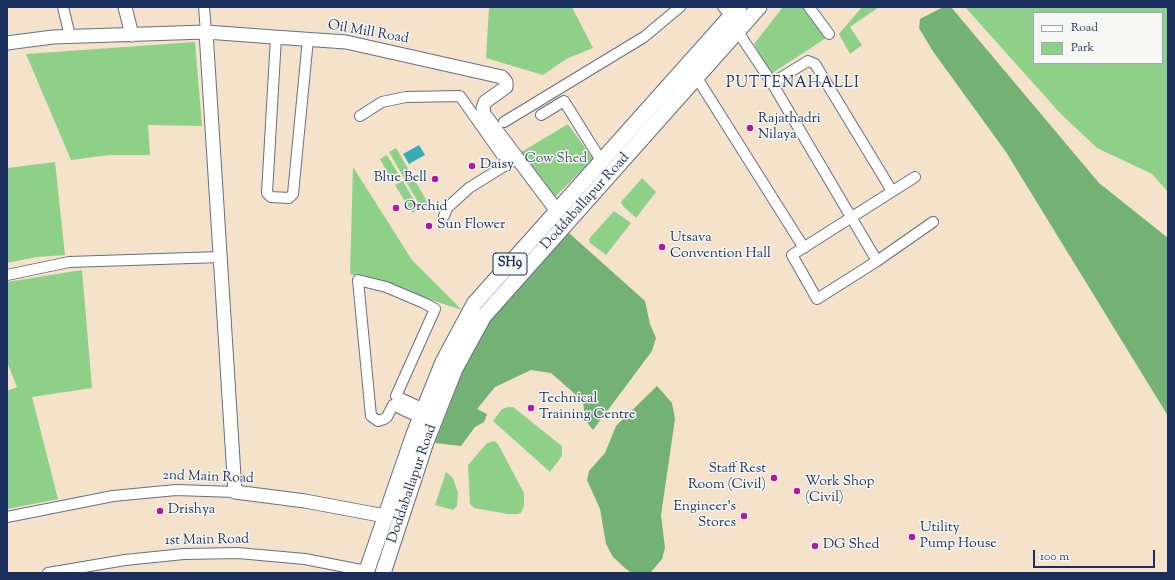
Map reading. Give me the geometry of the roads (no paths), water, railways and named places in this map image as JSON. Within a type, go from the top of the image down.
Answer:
[{"type":"main road","points":[[125,7],[132,35]]},
{"type":"main road","name":"Doddaballapur Road","points":[[366,572],[385,516],[455,369],[484,316],[760,7]]},
{"type":"main road","name":"Doddaballapur Road","points":[[383,573],[418,445],[422,414],[443,362],[474,304],[602,162],[731,10]]},
{"type":"main road","name":"Oil Mill Road","points":[[7,43],[70,36],[206,32],[346,42],[502,77],[505,80],[506,87],[485,102],[479,115]]},
{"type":"main road","points":[[206,32],[235,492]]},
{"type":"main road","points":[[479,115],[512,161],[557,211]]},
{"type":"main road","name":"2nd Main Road","points":[[235,492],[305,501],[385,516]]},
{"type":"street","points":[[63,7],[70,36]]},
{"type":"street","points":[[204,7],[206,32]]},
{"type":"street","points":[[504,122],[644,37],[680,7]]},
{"type":"street","points":[[809,7],[828,34]]},
{"type":"street","points":[[738,32],[772,83],[877,261]]},
{"type":"street","points":[[276,37],[267,193],[271,197],[289,198],[293,194],[308,39]]},
{"type":"street","points":[[772,83],[808,61],[815,64],[892,191]]},
{"type":"street","points":[[697,78],[804,248]]},
{"type":"street","points":[[360,116],[382,102],[406,97],[460,96],[479,115]]},
{"type":"street","points":[[541,115],[564,101],[602,162]]},
{"type":"street","points":[[444,216],[447,208],[469,188],[512,161]]},
{"type":"street","points":[[915,177],[792,255],[817,299],[877,261],[933,222]]},
{"type":"street","points":[[7,275],[69,262],[221,257]]},
{"type":"street","points":[[358,280],[386,287],[424,302],[435,309],[395,400],[387,417],[378,420],[371,416],[358,280]]},
{"type":"street","points":[[395,400],[422,414]]},
{"type":"street","name":"2nd Main Road","points":[[7,517],[113,496],[176,490],[235,492]]},
{"type":"street","name":"1st Main Road","points":[[48,573],[125,560],[184,554],[238,553],[306,559],[366,572]]},
{"type":"water","points":[[419,145],[425,155],[409,164],[403,154]]},
{"type":"place","name":"Rajathadri Nilaya","points":[[750,128]]},
{"type":"place","name":"Daisy","points":[[472,166]]},
{"type":"place","name":"Blue Bell","points":[[435,179]]},
{"type":"place","name":"Orchid","points":[[396,208]]},
{"type":"place","name":"Sun Flower","points":[[429,226]]},
{"type":"place","name":"Utsava Convention Hall","points":[[662,247]]},
{"type":"place","name":"Technical Training Centre","points":[[531,408]]},
{"type":"place","name":"Staff Rest Room (Civil)","points":[[774,478]]},
{"type":"place","name":"Work Shop (Civil)","points":[[797,491]]},
{"type":"place","name":"Drishya","points":[[160,511]]},
{"type":"place","name":"Engineer's Stores","points":[[744,516]]},
{"type":"place","name":"Utility Pump House","points":[[912,537]]},
{"type":"place","name":"DG Shed","points":[[815,546]]},
{"type":"district","name":"PUTTENAHALLI","points":[[793,84]]},
{"type":"park label","name":"Cow Shed","points":[[556,160]]}]
